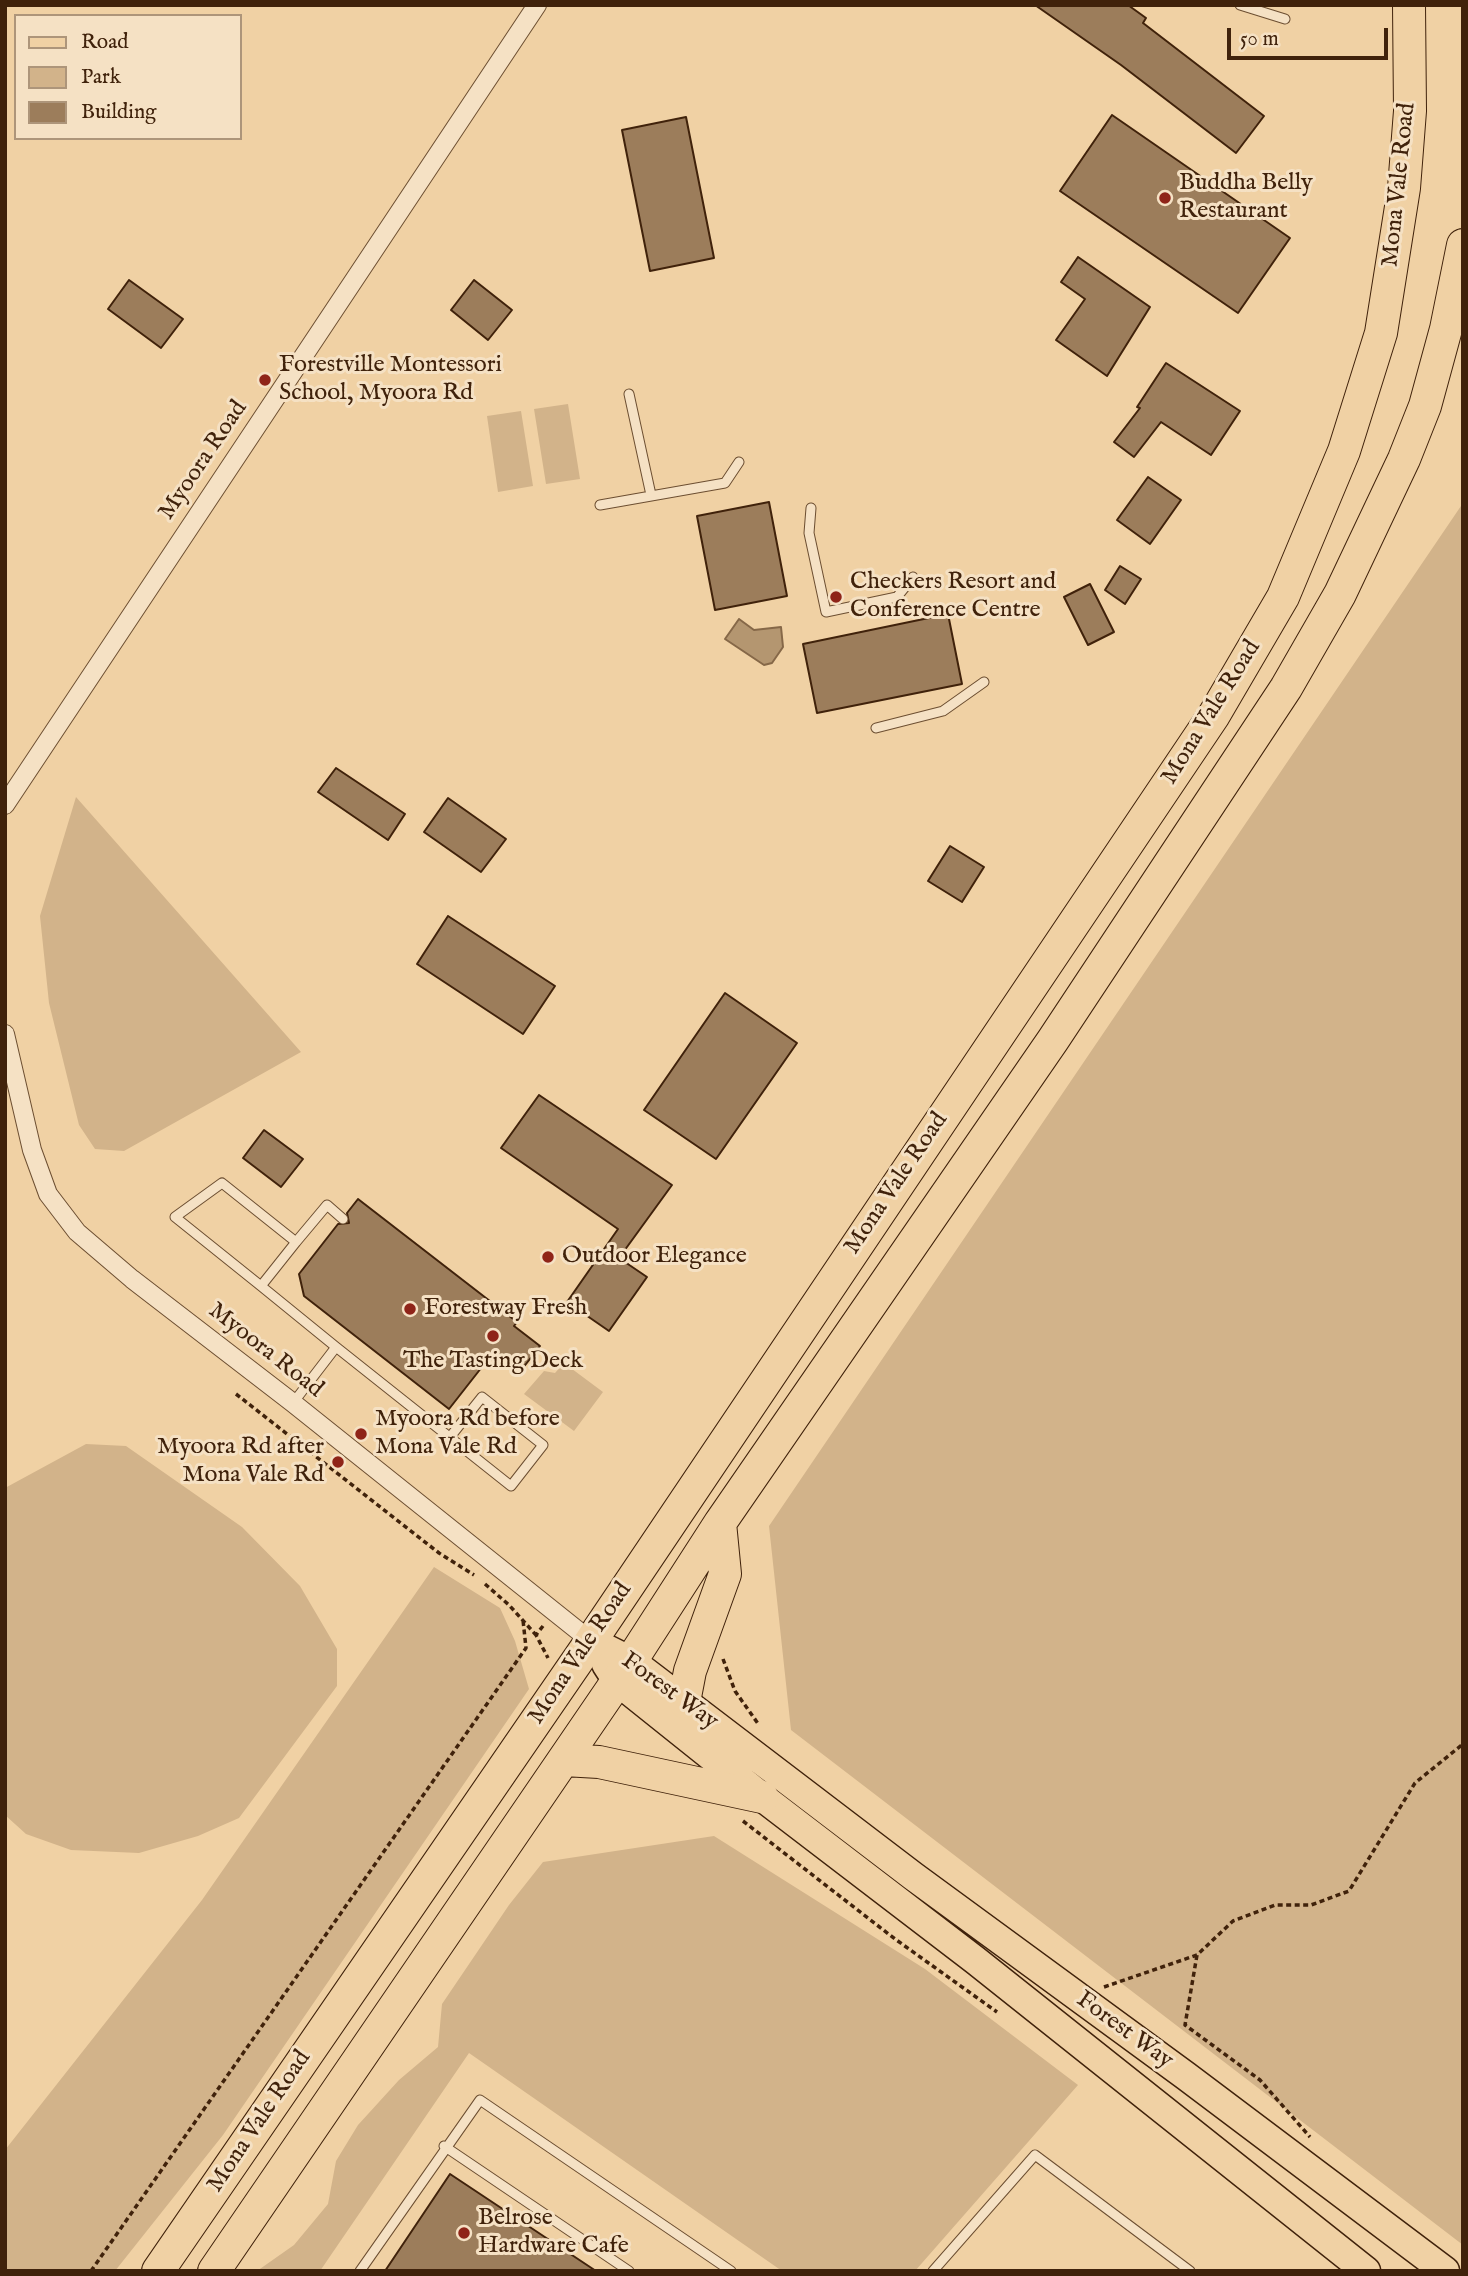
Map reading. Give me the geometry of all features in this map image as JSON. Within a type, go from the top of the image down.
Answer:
[{"type":"highway","name":"Mona Vale Road","points":[[158,2271],[592,1641],[1214,715],[1283,597],[1344,451],[1381,333],[1404,188],[1410,111],[1409,5]]},
{"type":"highway","name":"Mona Vale Road","points":[[214,2271],[564,1760],[720,1523],[1053,1040],[1292,677],[1340,594],[1408,449],[1425,406],[1446,329],[1463,245]]},
{"type":"highway","points":[[684,1702],[690,1671],[725,1574],[720,1523]]},
{"type":"highway","points":[[564,1760],[598,1762],[762,1797]]},
{"type":"main road","name":"Forest Way","points":[[592,1641],[762,1797],[975,1960],[1366,2271]]},
{"type":"main road","name":"Forest Way","points":[[624,1671],[684,1702],[1445,2271]]},
{"type":"street","name":"Myoora Road","points":[[5,805],[537,5]]},
{"type":"street","name":"Myoora Road","points":[[5,1034],[32,1150],[48,1194],[77,1232],[132,1279],[293,1402],[592,1641]]},
{"type":"lane","points":[[1240,5],[1284,19]]},
{"type":"lane","points":[[629,394],[651,495]]},
{"type":"lane","points":[[600,505],[725,483],[739,462]]},
{"type":"lane","points":[[811,508],[809,533],[826,612],[897,597],[913,577]]},
{"type":"lane","points":[[876,728],[943,711],[984,682]]},
{"type":"lane","points":[[296,1242],[222,1183],[176,1217],[511,1486],[543,1445],[482,1397],[450,1437]]},
{"type":"lane","points":[[261,1286],[327,1205],[343,1219]]},
{"type":"lane","points":[[293,1402],[336,1347]]},
{"type":"lane","points":[[360,2271],[480,2099],[731,2271]]},
{"type":"lane","points":[[444,2147],[629,2271]]},
{"type":"lane","points":[[933,2271],[1035,2155],[1190,2271]]},
{"type":"path","points":[[236,1394],[439,1553],[476,1576],[523,1620],[536,1635],[552,1662]]},
{"type":"path","points":[[91,2271],[526,1648],[523,1620]]},
{"type":"path","points":[[536,1635],[543,1626]]},
{"type":"path","points":[[722,1654],[735,1691],[764,1731]]},
{"type":"path","points":[[1076,1997],[1197,1955],[1233,1921],[1275,1905],[1311,1905],[1349,1891],[1415,1783],[1463,1744]]},
{"type":"path","points":[[737,1818],[1002,2015]]},
{"type":"path","points":[[1197,1955],[1185,2025],[1260,2080],[1310,2137]]},
{"type":"green space","points":[[568,404],[580,479],[546,484],[534,409]]},
{"type":"green space","points":[[521,411],[533,486],[498,492],[487,416]]},
{"type":"green space","points":[[1463,503],[1463,2245],[791,1730],[769,1526]]},
{"type":"green space","points":[[76,797],[301,1052],[124,1151],[95,1149],[79,1125],[49,1003],[40,916]]},
{"type":"green space","points":[[564,1363],[603,1392],[574,1431],[524,1394],[544,1371],[555,1373]]},
{"type":"green space","points":[[86,1444],[126,1446],[242,1527],[300,1586],[337,1649],[337,1686],[239,1818],[198,1836],[139,1853],[71,1850],[26,1834],[5,1815],[5,1488]]},
{"type":"green space","points":[[434,1567],[500,1608],[515,1641],[529,1689],[223,2135],[115,2271],[5,2271],[5,2150],[202,1900]]},
{"type":"green space","points":[[714,1836],[925,1969],[1078,2085],[915,2271],[782,2271],[469,2053],[320,2271],[257,2271],[294,2245],[328,2204],[336,2161],[358,2125],[399,2080],[438,2047],[442,2004],[509,1905],[543,1862]]},
{"type":"shaded area","points":[[739,619],[754,630],[781,627],[783,647],[772,663],[764,665],[725,639]]},
{"type":"building","points":[[1035,5],[1128,5],[1146,18],[1143,23],[1264,116],[1236,153],[1121,65]]},
{"type":"building","points":[[1112,115],[1290,238],[1238,313],[1060,191]]},
{"type":"building","points":[[686,117],[714,258],[650,271],[622,130]]},
{"type":"building","points":[[1078,257],[1150,307],[1107,376],[1056,340],[1085,299],[1061,282]]},
{"type":"building","points":[[129,280],[183,319],[161,348],[108,309]]},
{"type":"building","points":[[474,280],[512,310],[488,340],[451,310]]},
{"type":"building","points":[[1166,363],[1240,411],[1211,455],[1161,422],[1134,457],[1114,442],[1140,408],[1137,407]]},
{"type":"building","points":[[1148,477],[1181,500],[1150,544],[1117,520]]},
{"type":"building","points":[[769,502],[787,596],[715,610],[697,516]]},
{"type":"building","points":[[1120,566],[1141,579],[1125,604],[1105,590]]},
{"type":"building","points":[[1090,584],[1114,632],[1088,645],[1064,597]]},
{"type":"building","points":[[948,614],[962,684],[817,713],[803,644]]},
{"type":"building","points":[[336,768],[405,814],[388,840],[318,792]]},
{"type":"building","points":[[448,798],[506,839],[481,872],[424,832]]},
{"type":"building","points":[[950,846],[984,867],[962,902],[928,881]]},
{"type":"building","points":[[448,916],[555,986],[523,1034],[417,964]]},
{"type":"building","points":[[725,993],[797,1043],[716,1159],[644,1110]]},
{"type":"building","points":[[539,1095],[672,1185],[619,1258],[647,1277],[609,1331],[567,1302],[618,1229],[501,1148]]},
{"type":"building","points":[[264,1130],[303,1159],[281,1187],[243,1158]]},
{"type":"building","name":"Forestway Fresh","points":[[358,1199],[517,1322],[514,1326],[540,1346],[519,1373],[499,1357],[495,1362],[489,1358],[449,1409],[304,1296],[299,1274],[338,1224],[349,1223],[347,1213]]},
{"type":"building","points":[[450,2174],[596,2271],[385,2271]]},
{"type":"place","name":"Buddha Belly Restaurant","points":[[1165,198]]},
{"type":"place","name":"Forestville Montessori School, Myoora Rd","points":[[265,380]]},
{"type":"place","name":"Checkers Resort and Conference Centre","points":[[836,597]]},
{"type":"place","name":"Outdoor Elegance","points":[[548,1257]]},
{"type":"place","name":"Forestway Fresh","points":[[410,1309]]},
{"type":"place","name":"The Tasting Deck","points":[[493,1336]]},
{"type":"place","name":"Myoora Rd before Mona Vale Rd","points":[[361,1434]]},
{"type":"place","name":"Myoora Rd after Mona Vale Rd","points":[[338,1462]]},
{"type":"place","name":"Belrose Hardware Cafe","points":[[464,2233]]}]
